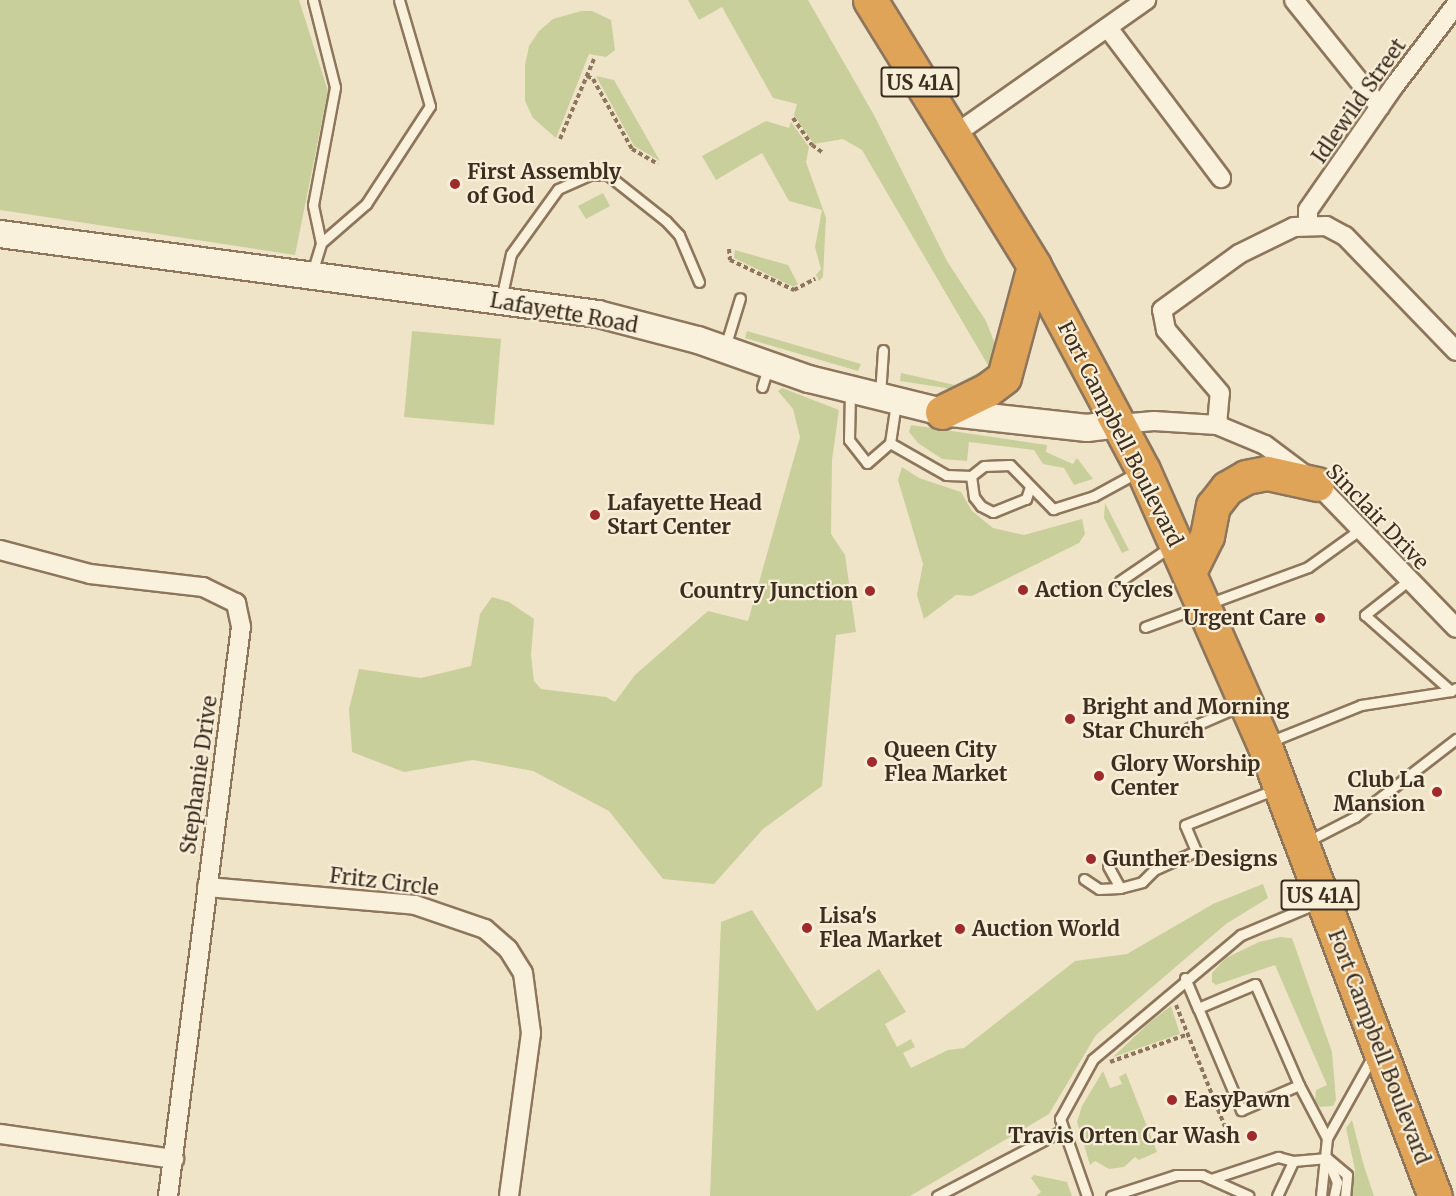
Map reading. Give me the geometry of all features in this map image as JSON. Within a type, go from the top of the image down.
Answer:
[{"type":"highway","name":"Fort Campbell Boulevard","points":[[870,0],[1034,266],[1143,470],[1177,542],[1264,744],[1281,787],[1299,845],[1435,1196]]},
{"type":"highway","points":[[942,412],[987,390],[1004,377],[1034,266]]},
{"type":"highway","points":[[1189,572],[1207,536],[1213,506],[1227,489],[1246,477],[1268,473],[1317,484]]},
{"type":"main road","name":"Lafayette Road","points":[[0,234],[598,315],[724,349],[766,376],[850,390],[942,412],[1087,428],[1120,424]]},
{"type":"street","points":[[954,135],[1146,0]]},
{"type":"street","points":[[1294,0],[1380,107]]},
{"type":"street","name":"Idlewild Street","points":[[1308,226],[1308,210],[1380,107],[1456,5]]},
{"type":"street","points":[[1108,28],[1221,178]]},
{"type":"street","points":[[1217,425],[1220,393],[1166,330],[1162,310],[1239,254],[1276,235],[1308,226],[1335,229],[1359,247],[1456,351]]},
{"type":"street","name":"Sinclair Drive","points":[[1120,424],[1154,421],[1217,425],[1265,445],[1317,484],[1362,528],[1408,581],[1456,628]]},
{"type":"street","name":"Stephanie Drive","points":[[0,550],[90,574],[203,587],[236,603],[241,627],[168,1196]]},
{"type":"street","name":"Fritz Circle","points":[[207,887],[415,904],[485,928],[508,949],[523,973],[531,1033],[509,1196]]},
{"type":"street","points":[[0,1134],[174,1159]]},
{"type":"lane","points":[[312,276],[321,243],[313,205],[335,87],[313,0]]},
{"type":"lane","points":[[321,243],[366,204],[430,106],[399,0]]},
{"type":"lane","points":[[501,301],[511,254],[558,189],[589,175],[608,175],[666,221],[679,235],[699,282]]},
{"type":"lane","points":[[724,349],[740,298]]},
{"type":"lane","points":[[883,350],[890,443]]},
{"type":"lane","points":[[850,390],[849,440],[867,463],[890,443]]},
{"type":"lane","points":[[890,443],[946,475],[971,476],[984,466],[1010,465],[1053,509],[1094,496],[1143,470]]},
{"type":"lane","points":[[971,476],[974,497],[981,506],[993,512],[1026,499],[1030,487]]},
{"type":"lane","points":[[1145,627],[1205,607],[1308,567],[1362,528]]},
{"type":"lane","points":[[1120,581],[1177,542]]},
{"type":"lane","points":[[1408,581],[1365,615],[1454,690]]},
{"type":"lane","points":[[1264,744],[1361,705],[1454,690]]},
{"type":"lane","points":[[1189,728],[1247,703]]},
{"type":"lane","points":[[1299,845],[1354,817],[1456,739]]},
{"type":"lane","points":[[1084,879],[1099,889],[1120,888],[1142,882],[1154,870],[1196,851],[1185,825],[1281,787]]},
{"type":"lane","points":[[1108,866],[1120,888]]},
{"type":"lane","points":[[1087,1196],[1060,1119],[1067,1101],[1097,1054],[1169,991],[1241,935],[1279,916],[1322,901]]},
{"type":"lane","points":[[1185,978],[1241,1110],[1299,1085]]},
{"type":"lane","points":[[1198,1008],[1255,984],[1299,1085],[1326,1138],[1327,1158],[1321,1196]]},
{"type":"lane","points":[[1326,1138],[1378,1046]]},
{"type":"lane","points":[[938,1196],[1063,1130]]},
{"type":"lane","points":[[1211,1179],[1278,1157],[1293,1161],[1327,1158],[1347,1175],[1345,1196]]},
{"type":"lane","points":[[1327,1158],[1337,1182],[1334,1196]]},
{"type":"lane","points":[[1277,1196],[1293,1161]]},
{"type":"lane","points":[[1111,1196],[1125,1194],[1176,1175],[1211,1179],[1249,1196]]},
{"type":"path","points":[[560,139],[594,58]]},
{"type":"path","points":[[587,76],[593,79],[632,149],[658,164]]},
{"type":"path","points":[[793,118],[812,145],[823,153]]},
{"type":"path","points":[[729,249],[730,260],[794,290],[814,279]]},
{"type":"path","points":[[1169,991],[1225,1127]]},
{"type":"path","points":[[1097,1054],[1112,1063],[1188,1034]]},
{"type":"green space","points":[[0,0],[299,0],[328,91],[295,255],[0,210]]},
{"type":"green space","points":[[688,0],[808,0],[874,115],[947,261],[986,321],[995,344],[990,365],[997,368],[952,389],[900,381],[901,373],[955,385],[989,367],[862,150],[843,139],[814,144],[794,115],[797,104],[773,98],[722,7],[699,20]]},
{"type":"green space","points":[[581,11],[592,11],[611,20],[615,50],[606,57],[589,54],[556,138],[533,118],[525,101],[525,65],[529,46],[539,31],[553,19]]},
{"type":"green space","points":[[596,76],[614,80],[660,161],[634,146]]},
{"type":"green space","points":[[766,121],[789,128],[791,122],[809,147],[806,162],[826,218],[823,277],[819,281],[816,275],[821,269],[815,247],[822,210],[789,201],[762,153],[716,180],[702,156]]},
{"type":"green space","points":[[603,193],[610,206],[586,219],[578,206]]},
{"type":"green space","points":[[735,250],[788,265],[798,284],[794,287],[734,258]]},
{"type":"green space","points":[[412,331],[501,339],[494,425],[404,417]]},
{"type":"green space","points":[[747,331],[861,364],[858,371],[745,338]]},
{"type":"green space","points":[[782,388],[839,410],[832,460],[831,534],[845,555],[856,632],[836,635],[822,786],[763,829],[714,884],[663,879],[609,811],[533,771],[473,760],[404,772],[352,752],[349,709],[359,669],[421,678],[471,666],[480,614],[492,597],[509,602],[534,619],[531,655],[534,681],[541,689],[606,697],[615,702],[635,675],[708,611],[748,621],[800,437],[793,409],[778,391]]},
{"type":"green space","points":[[911,425],[1047,445],[1046,452],[1073,464],[1077,458],[1093,479],[1074,485],[1064,468],[1043,464],[1034,450],[969,442],[967,461],[942,459],[918,443],[909,432]]},
{"type":"green space","points":[[902,467],[919,478],[961,492],[972,511],[993,528],[1024,535],[1082,519],[1085,534],[1079,543],[972,596],[956,595],[924,619],[917,595],[923,564],[898,480]]},
{"type":"green space","points":[[1105,503],[1129,550],[1122,553],[1104,518]]},
{"type":"green space","points":[[1263,884],[1268,898],[1226,924],[1096,1035],[1049,1114],[910,1196],[710,1196],[721,922],[752,910],[817,1011],[879,969],[906,1012],[885,1024],[897,1047],[911,1039],[915,1047],[903,1053],[911,1068],[948,1050],[964,1048],[1075,961],[1127,954],[1213,904]]},
{"type":"green space","points":[[1280,937],[1292,938],[1332,1052],[1336,1100],[1333,1106],[1320,1107],[1315,1101],[1316,1090],[1327,1085],[1275,965],[1216,985],[1212,982],[1212,973],[1226,958],[1259,942]]},
{"type":"green space","points":[[1171,1006],[1180,1034],[1113,1057],[1150,1022]]},
{"type":"green space","points":[[1103,1071],[1110,1088],[1122,1084],[1119,1077],[1126,1073],[1157,1152],[1139,1160],[1135,1157],[1124,1167],[1109,1169],[1095,1161],[1090,1165],[1077,1122],[1082,1106]]},
{"type":"green space","points":[[1352,1120],[1374,1196],[1351,1196],[1355,1170],[1346,1128]]},
{"type":"green space","points":[[1034,1175],[1067,1182],[1072,1196],[1036,1196],[1041,1192],[1031,1178]]},
{"type":"place","name":"First Assembly of God","points":[[455,184]]},
{"type":"place","name":"Lafayette Head Start Center","points":[[595,515]]},
{"type":"place","name":"Action Cycles","points":[[1023,590]]},
{"type":"place","name":"Country Junction","points":[[870,591]]},
{"type":"place","name":"Urgent Care","points":[[1320,618]]},
{"type":"place","name":"Bright and Morning Star Church","points":[[1070,719]]},
{"type":"place","name":"Queen City Flea Market","points":[[872,762]]},
{"type":"place","name":"Glory Worship Center","points":[[1099,776]]},
{"type":"place","name":"Club La Mansion","points":[[1437,792]]},
{"type":"place","name":"Gunther Designs","points":[[1091,859]]},
{"type":"place","name":"Lisa's Flea Market","points":[[807,928]]},
{"type":"place","name":"Auction World","points":[[960,929]]},
{"type":"place","name":"EasyPawn","points":[[1172,1100]]},
{"type":"place","name":"Travis Orten Car Wash","points":[[1252,1136]]}]
